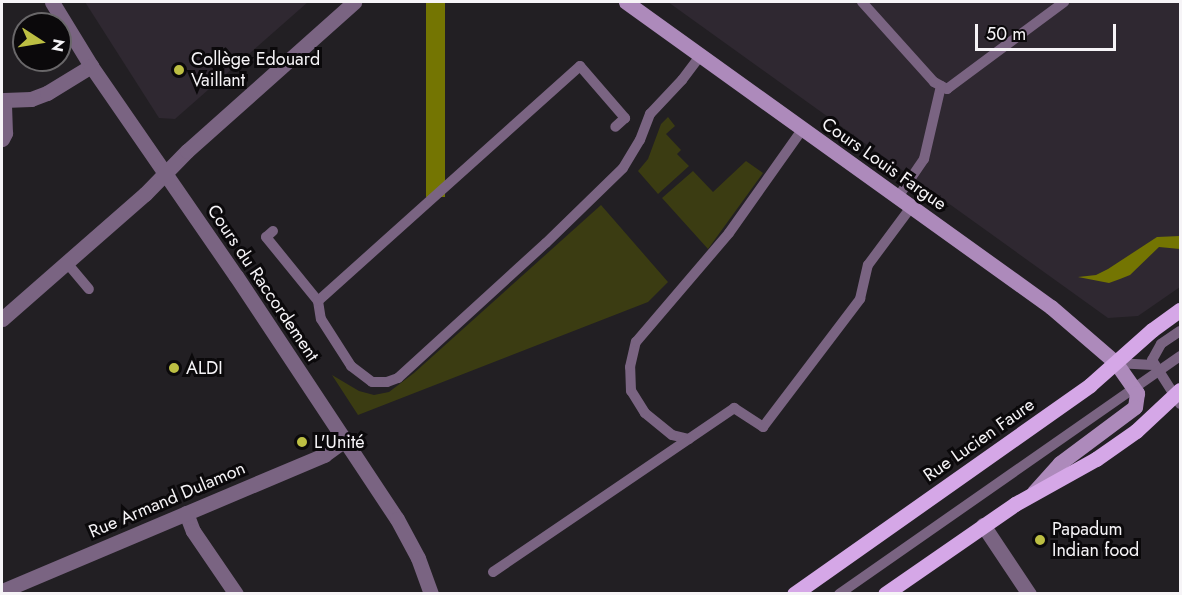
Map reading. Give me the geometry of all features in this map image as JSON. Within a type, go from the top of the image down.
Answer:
[{"type":"main road","name":"Cours Louis Fargue","points":[[626,2],[1051,307],[1116,363],[1134,388]]},
{"type":"main road","name":"Rue Lucien Faure","points":[[794,594],[1082,392],[1152,330],[1180,310]]},
{"type":"main road","points":[[1034,492],[1060,462],[1135,407],[1138,399],[1134,388]]},
{"type":"main road","points":[[885,594],[1034,492],[1096,459],[1178,397]]},
{"type":"street","name":"Cours du Raccordement","points":[[52,2],[91,66],[345,440],[407,537],[430,593]]},
{"type":"street","points":[[2,319],[67,263],[354,2]]},
{"type":"street","points":[[2,140],[5,133],[4,100],[31,99],[47,93],[91,66]]},
{"type":"street","name":"Rue Armand Dulamon","points":[[2,591],[324,454],[345,440]]},
{"type":"street","points":[[186,513],[193,531],[236,594]]},
{"type":"street","points":[[983,525],[1029,594]]},
{"type":"lane","points":[[862,2],[934,82],[947,88],[1064,2]]},
{"type":"lane","points":[[273,231],[267,237],[318,301],[321,319],[351,366],[372,382],[387,382],[398,378],[546,243],[623,168],[640,140],[650,114],[682,80],[700,56]]},
{"type":"lane","points":[[318,301],[580,66],[625,118],[615,127]]},
{"type":"lane","points":[[898,197],[924,159],[941,86]]},
{"type":"lane","points":[[690,439],[672,435],[645,413],[631,391],[630,368],[636,342],[729,233],[802,130]]},
{"type":"lane","points":[[493,572],[734,408],[763,427],[860,300],[868,265],[911,207]]},
{"type":"lane","points":[[67,263],[89,289]]},
{"type":"lane","points":[[1178,397],[1155,369],[1155,351],[1180,331]]},
{"type":"lane","points":[[839,594],[1134,388],[1155,369],[1180,356]]},
{"type":"lane","points":[[1116,363],[1155,369]]},
{"type":"shaded area","name":"Collège Edouard Vaillant","points":[[85,2],[308,2],[175,119],[159,118]]},
{"type":"shaded area","points":[[426,2],[445,2],[445,197],[426,197]]},
{"type":"shaded area","points":[[668,2],[1180,2],[1180,287],[1138,316],[1108,318]]},
{"type":"shaded area","points":[[668,117],[675,126],[666,134],[681,150],[677,154],[689,166],[658,194],[638,171],[648,159],[661,124]]},
{"type":"shaded area","points":[[746,161],[763,173],[708,249],[662,198],[693,171],[713,192]]},
{"type":"shaded area","points":[[601,205],[668,282],[648,302],[358,415],[332,375],[359,391],[374,395],[389,392],[414,373]]},
{"type":"shaded area","points":[[1180,236],[1180,249],[1159,247],[1130,275],[1109,283],[1078,277],[1096,275],[1108,269],[1157,237]]},
{"type":"place","name":"Collège Edouard Vaillant","points":[[179,70]]},
{"type":"place","name":"ALDI","points":[[174,368]]},
{"type":"place","name":"L'Unité","points":[[302,442]]},
{"type":"place","name":"Papadum Indian food","points":[[1040,540]]}]
